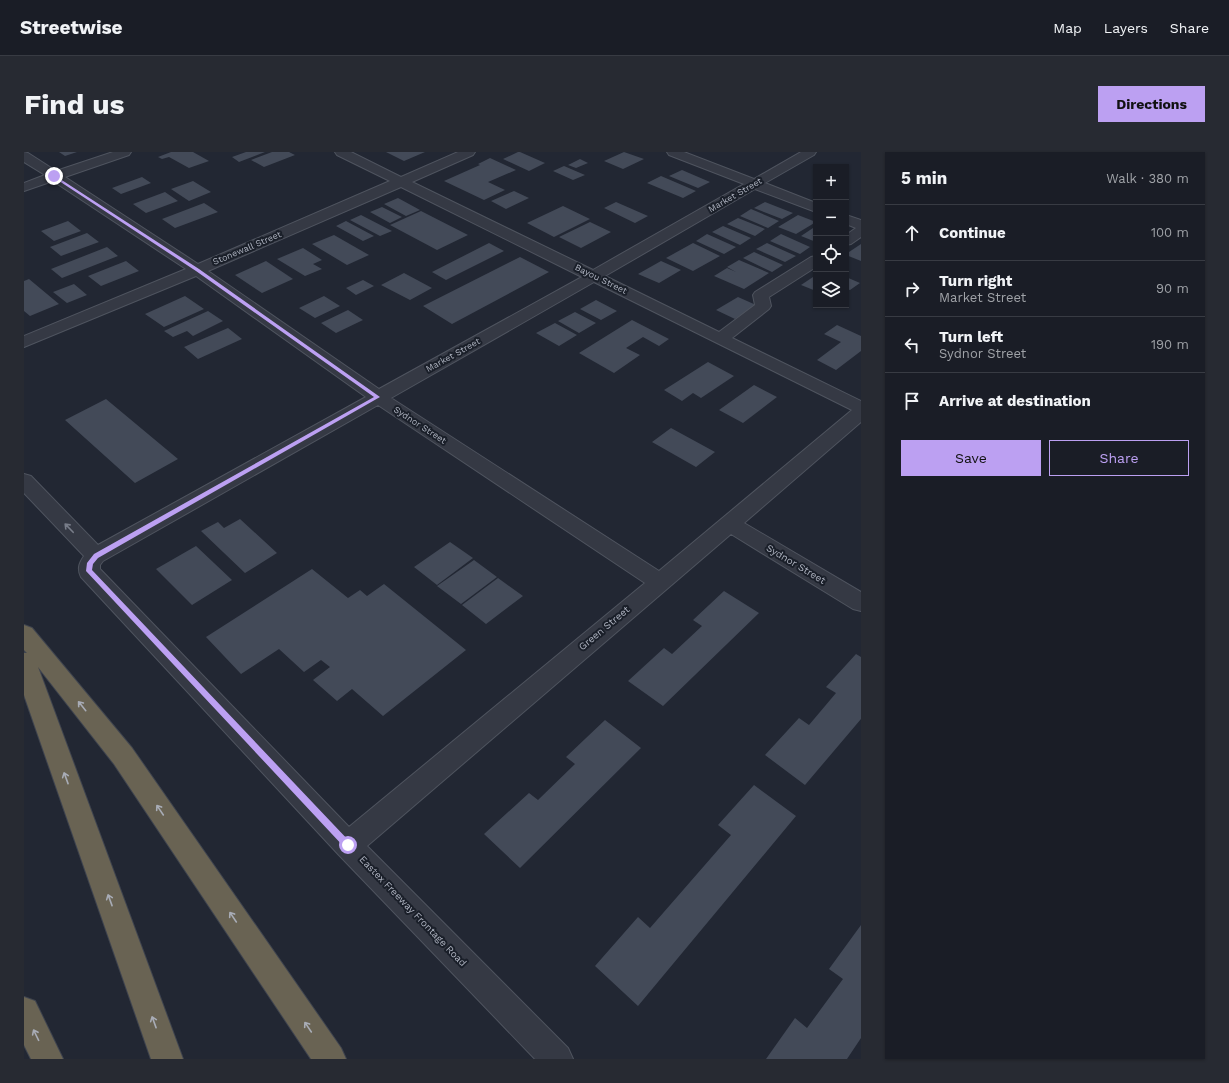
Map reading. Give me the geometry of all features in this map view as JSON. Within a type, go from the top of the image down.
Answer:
[{"type":"highway","points":[[24,634],[123,756],[330,1059]]},
{"type":"highway","points":[[24,662],[167,1059]]},
{"type":"highway","points":[[24,1012],[47,1059]]},
{"type":"street","points":[[24,187],[125,152]]},
{"type":"street","name":"Bayou Street","points":[[341,152],[861,408]]},
{"type":"street","name":"Stonewall Street","points":[[24,342],[197,270],[469,152]]},
{"type":"street","points":[[673,152],[813,207]]},
{"type":"street","name":"Market Street","points":[[96,556],[594,276],[810,152]]},
{"type":"street","name":"Sydnor Street","points":[[24,156],[197,270],[378,397],[660,582]]},
{"type":"street","points":[[849,220],[861,225]]},
{"type":"street","points":[[849,239],[861,231]]},
{"type":"street","points":[[721,338],[763,306],[761,295],[813,262]]},
{"type":"street","name":"Green Street","points":[[348,845],[731,524],[861,412]]},
{"type":"street","points":[[24,481],[96,556]]},
{"type":"street","name":"Sydnor Street","points":[[731,524],[861,603]]},
{"type":"street","name":"Eastex Freeway Frontage Road","points":[[96,556],[90,563],[89,571],[348,845],[558,1059]]},
{"type":"building","points":[[59,152],[77,152],[65,156]]},
{"type":"building","points":[[171,152],[193,152],[209,161],[189,168],[169,157],[162,159],[158,157]]},
{"type":"building","points":[[246,152],[265,152],[239,162],[232,157]]},
{"type":"building","points":[[272,152],[289,152],[295,155],[264,167],[251,160]]},
{"type":"building","points":[[386,152],[425,152],[404,161]]},
{"type":"building","points":[[518,152],[545,163],[529,171],[503,159]]},
{"type":"building","points":[[624,152],[644,159],[623,169],[604,161]]},
{"type":"building","points":[[490,158],[516,170],[488,182],[505,190],[484,200],[444,181],[480,165],[478,164]]},
{"type":"building","points":[[580,159],[588,163],[576,168],[568,165]]},
{"type":"building","points":[[564,166],[585,175],[573,180],[553,171]]},
{"type":"building","points":[[682,170],[710,182],[698,188],[669,176]]},
{"type":"building","points":[[661,176],[696,191],[683,198],[647,183]]},
{"type":"building","points":[[142,177],[151,183],[121,194],[112,188]]},
{"type":"building","points":[[193,181],[211,192],[189,201],[171,189]]},
{"type":"building","points":[[514,191],[529,198],[506,209],[491,201]]},
{"type":"building","points":[[165,192],[178,201],[146,213],[133,204]]},
{"type":"building","points":[[398,198],[420,210],[406,216],[384,204]]},
{"type":"building","points":[[616,202],[648,216],[635,223],[604,208]]},
{"type":"building","points":[[765,202],[793,213],[782,219],[754,208]]},
{"type":"building","points":[[204,203],[218,212],[175,228],[162,219]]},
{"type":"building","points":[[563,206],[590,219],[554,237],[527,223]]},
{"type":"building","points":[[382,207],[402,217],[390,223],[370,212]]},
{"type":"building","points":[[751,209],[779,221],[768,228],[740,216]]},
{"type":"building","points":[[421,211],[468,235],[437,250],[390,225]]},
{"type":"building","points":[[361,215],[392,231],[380,236],[350,220]]},
{"type":"building","points":[[798,215],[813,221],[813,224],[796,234],[778,227]]},
{"type":"building","points":[[738,218],[765,229],[755,236],[727,224]]},
{"type":"building","points":[[68,221],[81,231],[54,241],[41,231]]},
{"type":"building","points":[[346,221],[374,236],[363,241],[336,226]]},
{"type":"building","points":[[590,222],[611,232],[581,248],[559,237]]},
{"type":"building","points":[[723,226],[751,238],[740,245],[712,232]]},
{"type":"building","points":[[813,228],[813,241],[801,236]]},
{"type":"building","points":[[87,233],[99,242],[61,256],[50,247]]},
{"type":"building","points":[[707,234],[736,247],[724,254],[696,241]]},
{"type":"building","points":[[781,234],[810,247],[800,254],[770,241]]},
{"type":"building","points":[[334,235],[369,255],[347,265],[312,244]]},
{"type":"building","points":[[489,243],[504,251],[446,280],[432,272]]},
{"type":"building","points":[[693,243],[720,256],[693,271],[666,258]]},
{"type":"building","points":[[767,243],[796,256],[785,262],[756,249]]},
{"type":"building","points":[[861,244],[861,261],[849,256],[849,252]]},
{"type":"building","points":[[107,247],[118,256],[62,278],[51,269]]},
{"type":"building","points":[[303,248],[322,260],[313,264],[322,269],[305,276],[277,259]]},
{"type":"building","points":[[754,252],[783,265],[772,272],[743,258]]},
{"type":"building","points":[[520,257],[549,272],[452,324],[423,306]]},
{"type":"building","points":[[739,260],[769,273],[744,289],[714,276],[727,268],[736,272],[727,267]]},
{"type":"building","points":[[126,261],[139,271],[101,286],[88,276]]},
{"type":"building","points":[[266,261],[293,279],[262,293],[235,275]]},
{"type":"building","points":[[661,261],[681,270],[659,283],[638,274]]},
{"type":"building","points":[[404,273],[432,288],[410,300],[381,285]]},
{"type":"building","points":[[813,277],[813,290],[801,285]]},
{"type":"building","points":[[849,278],[860,283],[850,290]]},
{"type":"building","points":[[29,279],[59,304],[30,316],[24,311],[24,281]]},
{"type":"building","points":[[363,280],[374,286],[356,295],[346,288]]},
{"type":"building","points":[[74,284],[87,295],[67,303],[53,292]]},
{"type":"building","points":[[185,296],[204,309],[164,327],[145,314]]},
{"type":"building","points":[[324,296],[340,306],[315,318],[299,308]]},
{"type":"building","points":[[738,297],[756,305],[735,319],[716,310]]},
{"type":"building","points":[[596,300],[617,311],[601,320],[580,309]]},
{"type":"building","points":[[348,310],[363,320],[336,333],[321,323]]},
{"type":"building","points":[[208,311],[223,321],[193,336],[187,331],[173,337],[164,331]]},
{"type":"building","points":[[575,312],[596,323],[579,333],[558,321]]},
{"type":"building","points":[[632,320],[669,339],[659,346],[643,337],[626,348],[640,355],[614,373],[579,353]]},
{"type":"building","points":[[555,323],[577,335],[559,346],[536,333]]},
{"type":"building","points":[[837,325],[861,336],[861,351],[836,370],[817,360],[841,342],[824,334]]},
{"type":"building","points":[[228,328],[242,339],[198,359],[184,347]]},
{"type":"building","points":[[708,362],[734,376],[701,398],[693,393],[682,401],[664,390]]},
{"type":"building","points":[[754,385],[777,397],[743,423],[719,410]]},
{"type":"building","points":[[106,399],[178,459],[135,483],[65,420]]},
{"type":"building","points":[[671,428],[715,452],[696,467],[652,442]]},
{"type":"building","points":[[240,519],[277,553],[245,573],[201,531],[218,522],[224,528]]},
{"type":"building","points":[[450,542],[473,558],[437,585],[414,567]]},
{"type":"building","points":[[196,546],[232,580],[192,605],[156,569]]},
{"type":"building","points":[[474,560],[497,577],[461,604],[437,586]]},
{"type":"building","points":[[312,569],[348,598],[360,590],[367,596],[384,584],[466,650],[383,716],[352,689],[337,701],[313,680],[330,667],[321,660],[304,672],[279,649],[241,674],[206,637]]},
{"type":"building","points":[[498,578],[523,596],[486,624],[462,605]]},
{"type":"building","points":[[724,591],[759,613],[663,706],[628,681],[664,648],[672,654],[702,626],[693,620]]},
{"type":"building","points":[[856,654],[861,657],[861,719],[805,785],[765,755],[799,718],[809,725],[836,693],[826,687]]},
{"type":"building","points":[[605,720],[641,748],[520,868],[484,834],[529,793],[538,800],[575,764],[566,757]]},
{"type":"building","points":[[754,785],[796,816],[638,1006],[595,966],[638,917],[650,928],[731,835],[718,825]]},
{"type":"building","points":[[861,925],[861,1038],[847,1059],[766,1059],[795,1018],[807,1028],[843,979],[829,969]]},
{"type":"route","points":[[54,176],[197,270],[378,397],[239,477],[96,556],[90,563],[89,571],[348,845]]}]
